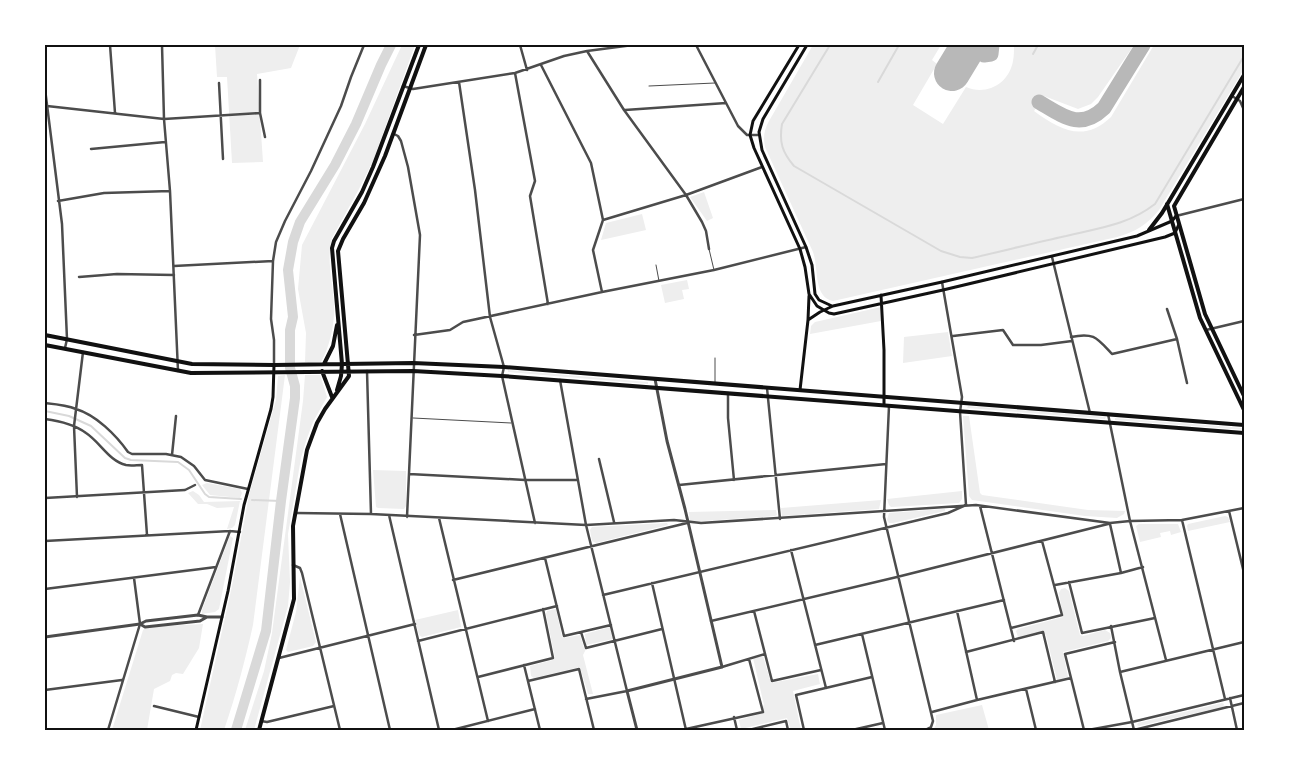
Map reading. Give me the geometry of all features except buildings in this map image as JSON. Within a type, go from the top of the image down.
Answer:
[{"type":"main road","points":[[336,392],[342,364],[332,255],[334,241],[362,192],[373,167],[419,45]]},
{"type":"main road","points":[[259,730],[294,599],[292,537],[300,480],[317,423],[336,392],[348,378],[349,371],[338,250],[374,181],[426,45]]},
{"type":"main road","points":[[799,45],[753,121],[750,135],[762,167],[800,249],[805,267],[809,294],[808,320],[800,390]]},
{"type":"main road","points":[[807,45],[763,119],[758,135],[762,150],[806,247],[812,266],[815,294],[819,300],[833,306]]},
{"type":"main road","points":[[1148,230],[1167,204],[1242,81],[1244,74]]},
{"type":"main road","points":[[1244,88],[1174,206],[1200,298],[1211,328],[1244,396]]},
{"type":"main road","points":[[1167,204],[1196,305],[1244,410]]},
{"type":"main road","points":[[808,320],[833,306],[1137,236],[1172,222],[1176,216]]},
{"type":"main road","points":[[1175,233],[1178,224]]},
{"type":"main road","points":[[809,294],[812,302],[823,310],[834,314],[944,290],[1175,233]]},
{"type":"main road","points":[[881,295],[883,303],[885,396],[887,406]]},
{"type":"main road","points":[[324,364],[333,346],[338,320]]},
{"type":"main road","points":[[45,336],[177,362],[210,365],[414,362],[504,367],[1244,425]]},
{"type":"main road","points":[[45,345],[178,371],[206,374],[413,371],[502,376],[1244,434]]},
{"type":"main road","points":[[196,730],[222,617],[248,489],[271,409],[274,365]]},
{"type":"main road","points":[[322,371],[332,398]]},
{"type":"street","points":[[110,45],[115,114]]},
{"type":"street","points":[[162,45],[164,120],[170,192],[178,371]]},
{"type":"street","points":[[274,365],[274,340],[271,319],[273,262],[276,242],[341,106],[364,45]]},
{"type":"street","points":[[520,45],[527,70]]},
{"type":"street","points":[[403,86],[410,88],[515,73],[564,56],[633,45]]},
{"type":"street","points":[[696,45],[738,126],[747,135],[758,135]]},
{"type":"street","points":[[587,51],[624,110],[686,196],[706,231],[709,249]]},
{"type":"street","points":[[541,65],[588,156],[603,220],[593,250],[602,292]]},
{"type":"street","points":[[515,73],[535,181],[530,196],[548,304]]},
{"type":"street","points":[[260,80],[260,113],[265,137]]},
{"type":"street","points":[[459,82],[475,190],[490,317],[504,367],[502,376],[535,523]]},
{"type":"street","points":[[219,83],[223,159]]},
{"type":"street","points":[[45,89],[62,224],[67,339],[65,348]]},
{"type":"street","points":[[1232,96],[1240,101],[1244,110]]},
{"type":"street","points":[[624,110],[726,103]]},
{"type":"street","points":[[47,106],[164,120],[260,113]]},
{"type":"street","points":[[393,134],[398,136],[401,141],[408,167],[420,235],[407,517]]},
{"type":"street","points":[[91,149],[166,142]]},
{"type":"street","points":[[603,220],[686,196],[762,167]]},
{"type":"street","points":[[58,201],[104,193],[170,192]]},
{"type":"street","points":[[1176,216],[1244,200]]},
{"type":"street","points":[[414,335],[450,330],[463,322],[714,270],[806,247]]},
{"type":"street","points":[[1052,257],[1090,413]]},
{"type":"street","points":[[174,266],[273,262]]},
{"type":"street","points":[[79,277],[116,274],[174,275]]},
{"type":"street","points":[[942,282],[962,397],[960,412],[966,506]]},
{"type":"street","points":[[1167,309],[1188,383]]},
{"type":"street","points":[[1206,330],[1244,321]]},
{"type":"street","points":[[952,336],[1003,330],[1013,345],[1041,345],[1072,341]]},
{"type":"street","points":[[1071,337],[1086,333],[1098,339],[1112,354],[1177,339]]},
{"type":"street","points":[[77,497],[74,426],[83,352]]},
{"type":"street","points":[[367,371],[371,514]]},
{"type":"street","points":[[655,379],[722,667]]},
{"type":"street","points":[[560,380],[586,525],[637,730]]},
{"type":"street","points":[[767,387],[780,519]]},
{"type":"street","points":[[728,393],[728,418],[734,480]]},
{"type":"street","points":[[45,403],[76,408],[87,413],[132,454],[172,455],[185,458],[205,480],[248,489]]},
{"type":"street","points":[[887,406],[885,528],[932,712],[933,724],[925,730]]},
{"type":"street","points":[[1108,414],[1130,521],[1166,660]]},
{"type":"street","points":[[172,455],[176,416]]},
{"type":"street","points":[[45,418],[74,426],[87,434],[112,458],[125,465],[142,466],[147,535]]},
{"type":"street","points":[[599,459],[614,522]]},
{"type":"street","points":[[678,484],[886,464]]},
{"type":"street","points":[[409,474],[525,480],[577,480]]},
{"type":"street","points":[[45,498],[145,494],[185,490],[195,486]]},
{"type":"street","points":[[604,595],[948,513],[966,506]]},
{"type":"street","points":[[980,506],[1014,641]]},
{"type":"street","points":[[453,580],[688,523],[980,506],[1110,523]]},
{"type":"street","points":[[711,621],[897,577],[1110,523],[1182,520],[1244,508]]},
{"type":"street","points":[[1230,511],[1244,574]]},
{"type":"street","points":[[295,512],[586,525],[674,520],[688,523]]},
{"type":"street","points":[[340,514],[390,730]]},
{"type":"street","points":[[389,515],[439,730]]},
{"type":"street","points":[[439,518],[488,721]]},
{"type":"street","points":[[1182,520],[1225,699]]},
{"type":"street","points":[[1110,523],[1121,574]]},
{"type":"street","points":[[198,615],[230,531]]},
{"type":"street","points":[[45,541],[240,532]]},
{"type":"street","points":[[1011,628],[1062,615],[1042,541]]},
{"type":"street","points":[[791,550],[826,688]]},
{"type":"street","points":[[545,557],[564,636],[611,625]]},
{"type":"street","points":[[293,565],[300,568],[302,573],[340,730]]},
{"type":"street","points":[[45,588],[216,567]]},
{"type":"street","points":[[1055,585],[1121,574],[1143,567]]},
{"type":"street","points":[[107,730],[140,624],[134,578]]},
{"type":"street","points":[[1069,582],[1082,633],[1156,618]]},
{"type":"street","points":[[652,584],[686,730],[734,717],[763,712],[749,659]]},
{"type":"street","points":[[815,645],[1004,600]]},
{"type":"street","points":[[418,641],[557,606]]},
{"type":"street","points":[[478,677],[553,658],[543,610]]},
{"type":"street","points":[[754,611],[772,681],[821,670]]},
{"type":"street","points":[[957,611],[977,700]]},
{"type":"street","points":[[45,636],[198,615],[222,617]]},
{"type":"street","points":[[140,624],[145,626],[200,621],[207,617]]},
{"type":"street","points":[[279,658],[414,624]]},
{"type":"street","points":[[1111,626],[1134,730],[1244,703]]},
{"type":"street","points":[[581,632],[586,648],[662,629]]},
{"type":"street","points":[[966,652],[1043,632],[1055,682]]},
{"type":"street","points":[[862,634],[885,730]]},
{"type":"street","points":[[1084,730],[1065,654],[1115,642]]},
{"type":"street","points":[[1120,672],[1244,642]]},
{"type":"street","points":[[586,700],[722,667],[765,654]]},
{"type":"street","points":[[524,665],[540,730]]},
{"type":"street","points":[[528,681],[579,669],[594,730]]},
{"type":"street","points":[[804,730],[796,695],[872,677]]},
{"type":"street","points":[[932,712],[1071,678]]},
{"type":"street","points":[[45,690],[122,680]]},
{"type":"street","points":[[1026,689],[1036,730]]},
{"type":"street","points":[[1088,730],[1132,722],[1244,695]]},
{"type":"street","points":[[1230,698],[1237,730]]},
{"type":"street","points":[[154,706],[200,717]]},
{"type":"street","points":[[262,721],[267,722],[334,706]]},
{"type":"street","points":[[452,730],[534,708]]},
{"type":"street","points":[[734,717],[737,730]]},
{"type":"street","points":[[749,730],[786,721],[788,730]]},
{"type":"street","points":[[852,730],[883,723]]},
{"type":"lane","points":[[649,86],[716,83]]},
{"type":"lane","points":[[709,249],[714,270]]},
{"type":"lane","points":[[656,265],[659,281]]},
{"type":"lane","points":[[715,358],[715,383]]},
{"type":"lane","points":[[411,418],[512,423]]},
{"type":"shaded area","points":[[215,45],[300,45],[291,68],[257,74],[263,162],[232,163],[227,77],[217,77]]},
{"type":"shaded area","points":[[402,45],[415,45],[373,161],[332,238],[330,246],[334,312],[329,342],[321,362],[305,362],[306,333],[298,289],[302,245],[365,124]]},
{"type":"shaded area","points":[[813,45],[941,45],[932,60],[937,64],[913,105],[943,124],[966,87],[981,90],[989,89],[1002,82],[1011,69],[1014,45],[1134,45],[1098,97],[1091,104],[1078,109],[1044,96],[1034,111],[1053,124],[1072,131],[1082,132],[1101,125],[1111,117],[1154,45],[1244,45],[1244,69],[1159,210],[1150,220],[1135,230],[1117,237],[833,301],[822,294],[819,288],[813,252],[765,147],[764,140],[769,121]]},
{"type":"shaded area","points":[[704,192],[713,218],[707,221],[690,197]]},
{"type":"shaded area","points":[[642,214],[646,230],[601,240],[606,223]]},
{"type":"shaded area","points":[[687,280],[689,289],[682,290],[684,299],[665,303],[661,285]]},
{"type":"shaded area","points":[[881,307],[881,321],[810,334],[811,326],[815,322]]},
{"type":"shaded area","points":[[948,332],[952,356],[903,363],[904,337]]},
{"type":"shaded area","points":[[508,370],[648,382],[648,384],[508,372]]},
{"type":"shaded area","points":[[285,375],[253,625],[247,652],[224,730],[200,730],[232,586],[249,495],[276,400],[278,376]]},
{"type":"shaded area","points":[[305,375],[320,375],[327,397],[313,422],[301,458],[288,534],[290,582],[288,606],[254,730],[245,730],[264,671],[272,633]]},
{"type":"shaded area","points":[[968,406],[1106,417],[1105,419],[967,408]]},
{"type":"shaded area","points":[[963,416],[969,416],[980,493],[982,495],[1088,510],[1125,511],[1124,514],[1117,518],[1085,516],[972,500],[969,496]]},
{"type":"shaded area","points":[[1115,418],[1244,428],[1244,430],[1115,420]]},
{"type":"shaded area","points":[[373,470],[406,471],[406,506],[404,509],[376,507]]},
{"type":"shaded area","points":[[207,483],[240,489],[242,493],[240,498],[210,495],[202,485]]},
{"type":"shaded area","points":[[193,491],[204,502],[240,501],[235,525],[227,529],[234,507],[217,508],[207,504],[198,504],[188,493]]},
{"type":"shaded area","points":[[962,491],[962,499],[959,503],[891,507],[887,499]]},
{"type":"shaded area","points":[[881,500],[879,509],[782,516],[781,508]]},
{"type":"shaded area","points":[[945,509],[945,511],[893,523],[889,523],[887,520],[889,513]]},
{"type":"shaded area","points":[[776,510],[777,515],[775,516],[690,522],[689,512]]},
{"type":"shaded area","points":[[1225,516],[1228,517],[1230,522],[1188,531],[1188,524]]},
{"type":"shaded area","points":[[667,523],[668,525],[596,543],[592,541],[590,530],[592,527]]},
{"type":"shaded area","points":[[1139,524],[1178,524],[1181,532],[1171,535],[1170,531],[1160,533],[1161,537],[1140,542],[1136,526]]},
{"type":"shaded area","points":[[230,536],[233,538],[219,609],[215,612],[202,614],[202,610]]},
{"type":"shaded area","points":[[300,577],[316,642],[313,646],[288,652],[286,650],[296,612]]},
{"type":"shaded area","points":[[1065,588],[1069,591],[1080,635],[1083,636],[1105,630],[1110,633],[1111,638],[1108,641],[1063,652],[1068,677],[1057,680],[1046,635],[1042,633],[1021,638],[1018,637],[1016,631],[1063,617],[1059,593],[1061,589]]},
{"type":"shaded area","points":[[556,609],[562,637],[580,635],[586,649],[583,655],[593,694],[588,694],[580,667],[534,678],[531,676],[530,666],[555,658],[546,614],[547,611]]},
{"type":"shaded area","points":[[458,610],[461,627],[422,637],[419,635],[415,620]]},
{"type":"shaded area","points":[[203,624],[199,648],[183,674],[176,673],[172,675],[170,681],[154,689],[147,730],[112,730],[143,630],[147,627]]},
{"type":"shaded area","points":[[610,627],[613,639],[586,645],[585,634]]},
{"type":"shaded area","points":[[763,656],[771,683],[818,674],[820,684],[793,691],[801,730],[791,730],[787,718],[741,729],[739,720],[763,713],[762,707],[764,705],[753,658]]},
{"type":"shaded area","points":[[1224,704],[1223,707],[1137,725],[1138,723]]},
{"type":"shaded area","points":[[982,705],[989,730],[933,730],[936,725],[936,715]]},
{"type":"waterway","points":[[236,730],[266,631],[295,398],[295,386],[290,368],[290,330],[293,317],[288,270],[293,242],[300,222],[335,165],[356,124],[391,45]]},
{"type":"waterway","points":[[830,45],[782,124],[781,142],[787,156],[794,166],[941,251],[960,257],[972,258],[1113,225],[1134,217],[1155,204],[1244,56]]},
{"type":"waterway","points":[[878,82],[899,45]]},
{"type":"waterway","points":[[1033,54],[1038,45]]},
{"type":"waterway","points":[[45,411],[69,416],[91,426],[125,458],[131,460],[178,462],[189,470],[209,497],[241,499]]},
{"type":"waterway","points":[[252,500],[281,501]]},
{"type":"taxiway","points":[[984,55],[991,54],[992,45]]},
{"type":"taxiway","points":[[1039,102],[1072,119],[1087,119],[1095,115],[1104,108],[1143,45]]},
{"type":"runway","points":[[952,73],[969,45]]}]
